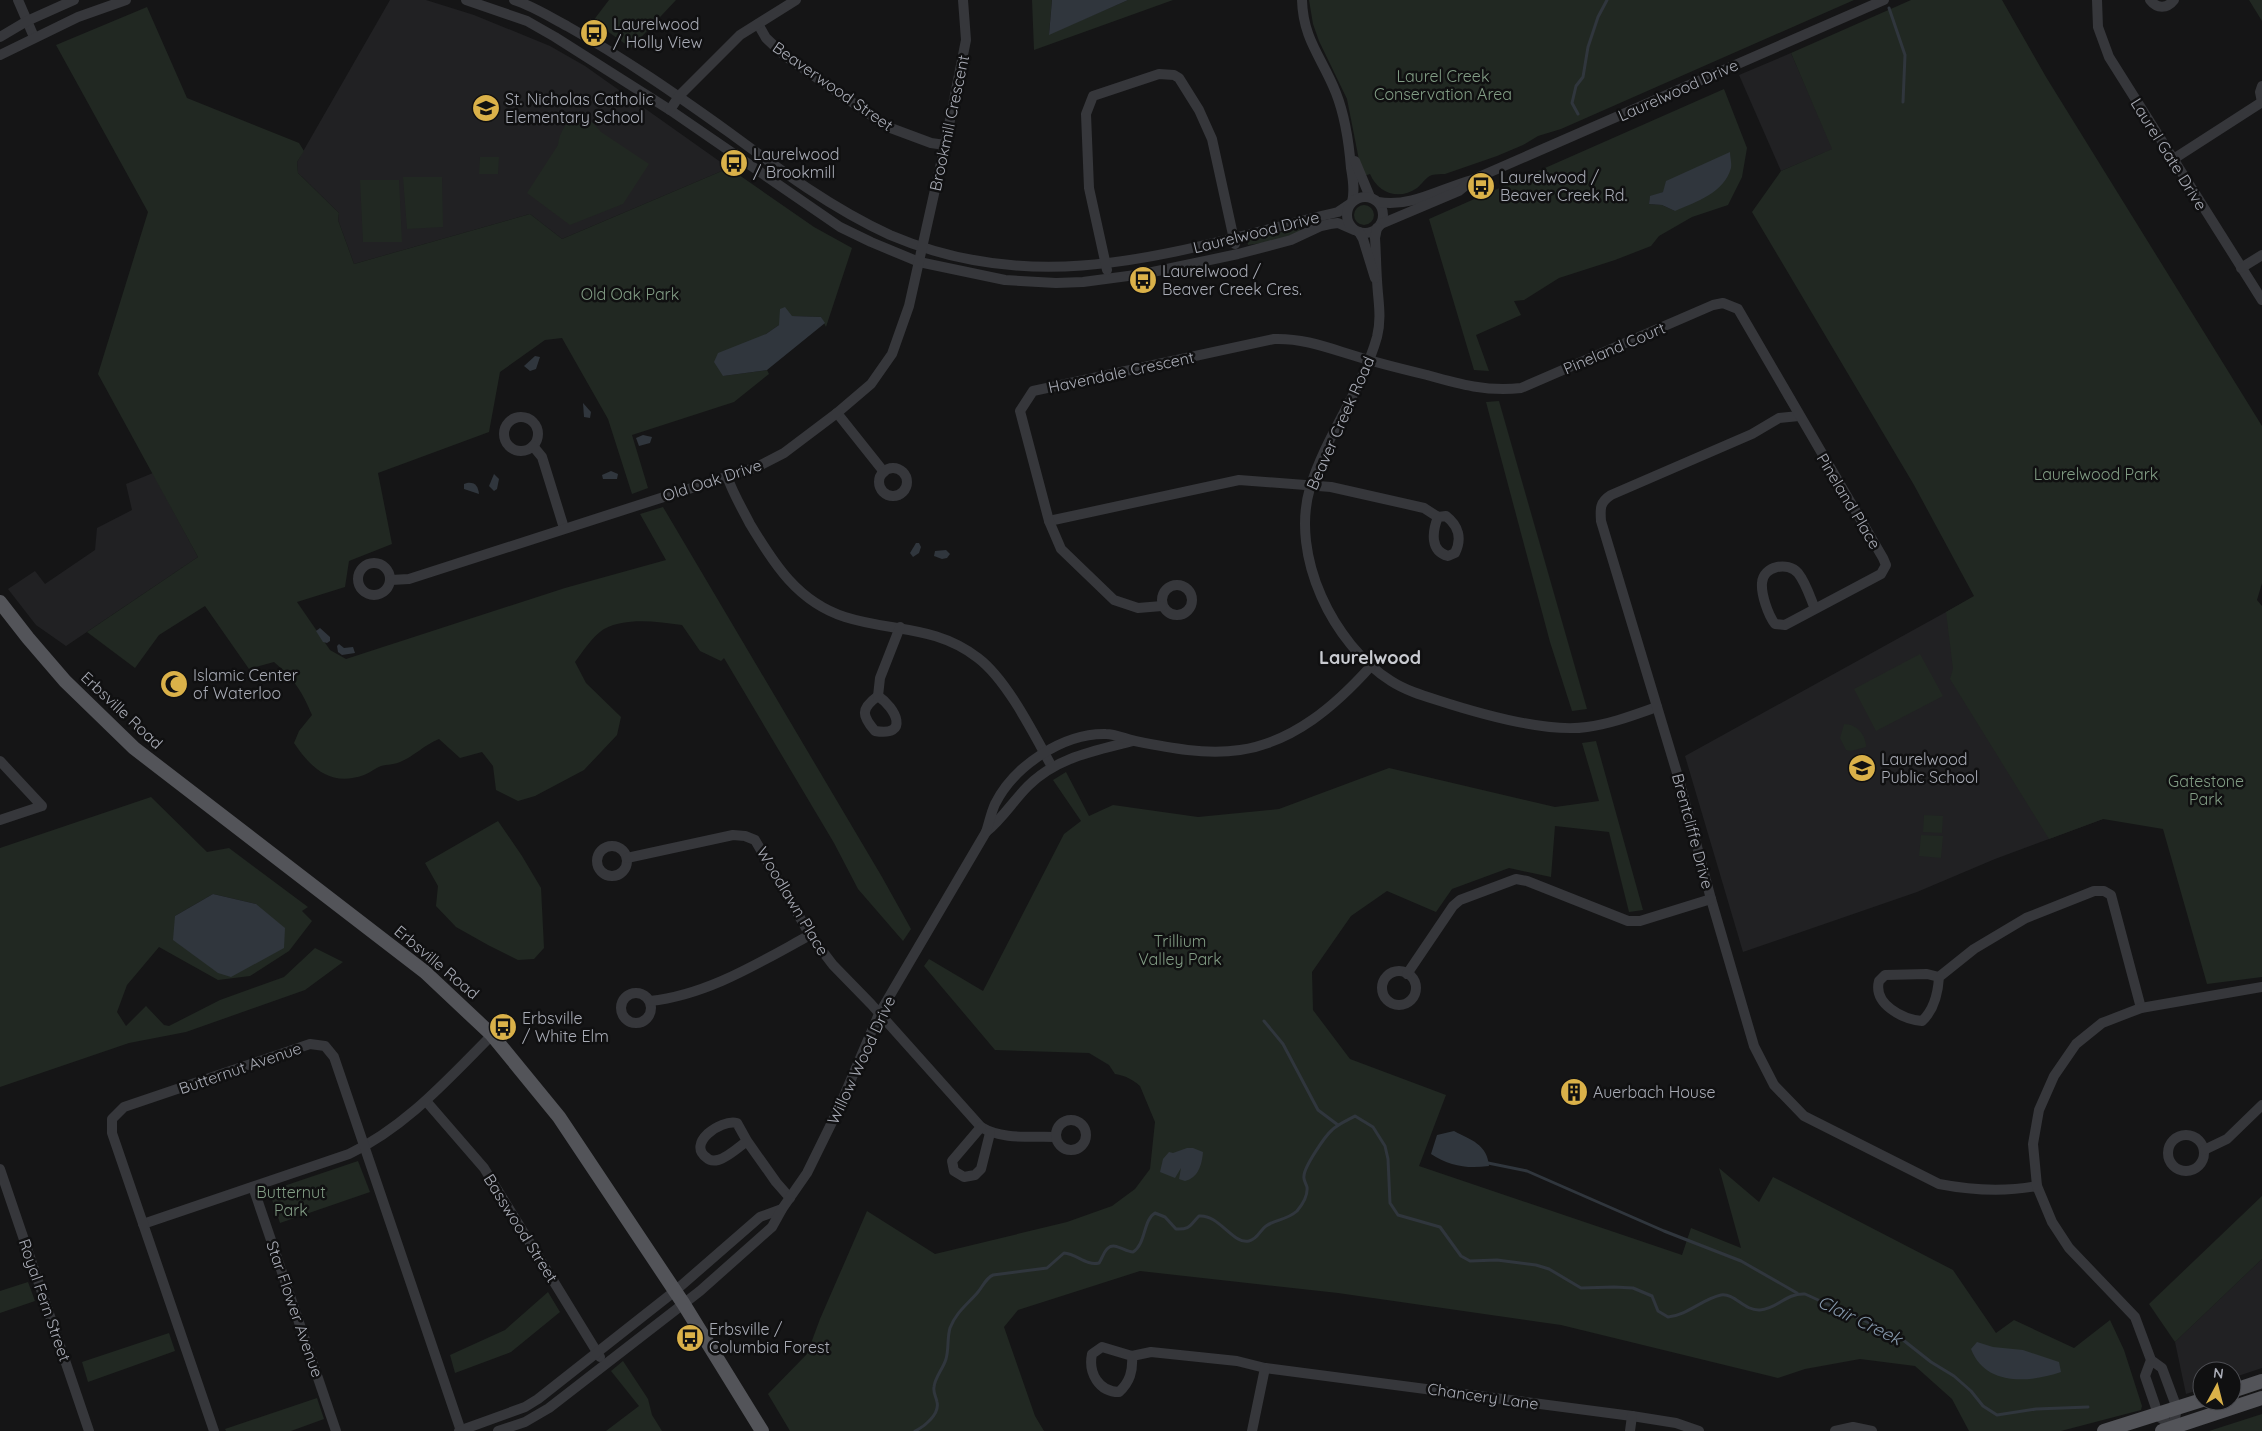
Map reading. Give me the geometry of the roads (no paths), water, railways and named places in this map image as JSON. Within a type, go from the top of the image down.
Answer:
[{"type":"main road","name":"Erbsville Road","points":[[0,602],[65,681],[134,748],[425,972],[492,1035],[559,1117],[683,1303],[762,1431]]},
{"type":"main road","points":[[2242,1388],[2262,1381]]},
{"type":"main road","points":[[2167,1429],[2262,1398]]},
{"type":"main road","points":[[2104,1431],[2158,1416],[2192,1404]]},
{"type":"street","points":[[18,0],[34,37]]},
{"type":"street","points":[[0,37],[27,21],[74,0]]},
{"type":"street","points":[[0,55],[78,17],[126,0]]},
{"type":"street","name":"Laurelwood Drive","points":[[466,0],[527,21],[594,60],[670,110],[840,227],[919,262],[1005,280],[1056,283],[1143,274],[1238,254],[1291,240],[1321,226],[1330,224],[1338,223],[1356,231]]},
{"type":"street","name":"Laurelwood Drive","points":[[514,0],[534,4],[600,45],[679,96],[829,202],[892,235],[960,257],[1000,264],[1051,268],[1106,265],[1147,258],[1338,212],[1351,203]]},
{"type":"street","points":[[670,110],[679,96],[740,35],[796,0]]},
{"type":"street","name":"Brookmill Crescent","points":[[923,246],[966,40],[963,0]]},
{"type":"street","points":[[1302,0],[1310,40],[1336,92],[1349,147],[1354,192],[1346,215],[1347,220],[1356,231],[1369,232],[1379,226],[1383,212],[1374,200],[1349,147]]},
{"type":"street","name":"Laurelwood Drive","points":[[1374,200],[1392,204],[1407,202],[1472,180],[1884,0]]},
{"type":"street","name":"Laurel Gate Drive","points":[[2097,0],[2098,27],[2109,57],[2172,160],[2262,300]]},
{"type":"street","points":[[2150,0],[2155,5],[2164,7],[2174,0]]},
{"type":"street","points":[[527,21],[534,4]]},
{"type":"street","name":"Beaverwood Street","points":[[758,24],[766,38],[785,56],[888,127],[932,144],[945,146]]},
{"type":"street","points":[[1108,279],[1089,188],[1086,114],[1093,96],[1159,74],[1174,75],[1179,78],[1199,110],[1216,154],[1238,254]]},
{"type":"street","points":[[2172,160],[2262,102],[2260,92],[2262,86]]},
{"type":"street","name":"Laurelwood Drive","points":[[1379,226],[1459,190],[1472,180]]},
{"type":"street","points":[[1351,203],[1360,197],[1374,200]]},
{"type":"street","name":"Beaver Creek Road","points":[[1379,226],[1374,238],[1381,318],[1369,360],[1325,451],[1307,501],[1306,534],[1312,572],[1330,615],[1348,643],[1371,666],[1391,682],[1414,693],[1447,703],[1553,728],[1585,728],[1607,724],[1657,707]]},
{"type":"street","name":"Beaver Creek Road","points":[[1356,231],[1363,238],[1369,263],[1377,281]]},
{"type":"street","name":"Old Oak Drive","points":[[391,580],[409,579],[757,467],[784,453],[837,413],[871,384],[892,354],[908,306],[923,246]]},
{"type":"street","points":[[2241,268],[2262,255]]},
{"type":"street","name":"Pineland Court","points":[[1369,360],[1477,388],[1505,390],[1521,388],[1713,305],[1723,303],[1738,309],[1799,416]]},
{"type":"street","name":"Havendale Crescent","points":[[1162,606],[1138,608],[1114,600],[1060,549],[1049,521],[1020,411],[1034,390],[1274,339],[1305,340],[1369,360]]},
{"type":"street","points":[[837,413],[884,472]]},
{"type":"street","name":"Pineland Place","points":[[1799,416],[1884,558],[1886,565],[1882,574],[1815,609],[1784,625],[1775,624],[1770,618],[1762,584],[1763,576],[1772,568],[1782,565],[1790,566],[1797,572],[1804,584],[1815,609]]},
{"type":"street","name":"Brentcliffe Drive","points":[[1799,416],[1778,418],[1752,434],[1603,500],[1600,509],[1601,521],[1680,783],[1711,899],[1754,1046],[1774,1085],[1804,1116],[1939,1184],[1960,1188],[2020,1189],[2037,1186]]},
{"type":"street","points":[[533,446],[542,457],[564,528]]},
{"type":"street","points":[[727,476],[732,491],[770,558],[794,586],[816,603],[846,617],[931,634],[958,645],[978,658],[998,676],[1052,767]]},
{"type":"street","points":[[1049,521],[1239,480],[1331,487],[1424,508],[1438,517]]},
{"type":"street","points":[[878,696],[880,678],[900,627]]},
{"type":"street","name":"Willow Wood Drive","points":[[498,1431],[525,1422],[548,1408],[683,1303],[772,1228],[782,1209],[807,1173],[880,1014],[986,832],[996,804],[1011,781],[1044,753],[1077,738],[1106,734],[1134,741],[1215,753],[1242,750],[1271,742],[1293,732],[1316,718],[1346,694],[1371,666]]},
{"type":"street","name":"Willow Wood Drive","points":[[986,832],[1002,819],[1028,786],[1052,767],[1064,760],[1089,752],[1134,741]]},
{"type":"street","points":[[0,760],[42,806],[0,820]]},
{"type":"street","name":"Woodlawn Place","points":[[627,858],[732,835],[745,836],[755,840],[810,934],[833,965],[986,1130],[1002,1136],[1056,1137]]},
{"type":"street","points":[[1407,974],[1453,906],[1460,900],[1516,879],[1527,881],[1628,921],[1640,921],[1711,899]]},
{"type":"street","points":[[1939,977],[1927,974],[1885,975],[1879,981],[1878,994],[1885,1005],[1909,1020],[1922,1021],[1930,1014],[1938,990],[1939,977],[1974,949],[2026,918],[2094,891],[2104,891],[2111,895],[2141,1008]]},
{"type":"street","points":[[650,1001],[665,999],[718,982],[768,959],[810,934]]},
{"type":"street","points":[[2151,1360],[2145,1376],[2158,1416],[2167,1429],[2177,1409],[2162,1368],[2151,1360],[2134,1317],[2070,1248],[2052,1222],[2037,1186],[2033,1144],[2039,1110],[2054,1076],[2076,1044],[2102,1023],[2141,1008],[2262,987]]},
{"type":"street","points":[[143,1224],[349,1154],[364,1147],[390,1130],[426,1101],[492,1035]]},
{"type":"street","name":"Butternut Avenue","points":[[214,1431],[112,1134],[112,1119],[124,1107],[310,1044],[325,1046],[334,1056],[460,1431]]},
{"type":"street","name":"Basswood Street","points":[[426,1101],[484,1168],[605,1364]]},
{"type":"street","points":[[2204,1150],[2227,1139],[2262,1105]]},
{"type":"street","points":[[747,1141],[720,1160],[711,1161],[702,1155],[700,1147],[704,1138],[720,1125],[729,1121],[738,1123],[747,1141],[776,1182],[790,1198]]},
{"type":"street","name":"Royal Fern Street","points":[[0,1169],[89,1431]]},
{"type":"street","name":"Star Flower Avenue","points":[[253,1187],[336,1431]]},
{"type":"street","points":[[460,1431],[524,1407],[675,1291],[760,1217],[782,1209]]},
{"type":"street","points":[[1102,1348],[1132,1356],[1133,1366],[1128,1382],[1123,1388],[1119,1392],[1110,1392],[1102,1388],[1094,1376],[1090,1363],[1092,1354],[1102,1348]]},
{"type":"street","name":"Chancery Lane","points":[[1132,1356],[1151,1352],[1237,1361],[1265,1368],[1632,1416],[1676,1423],[1699,1431]]},
{"type":"street","points":[[1252,1431],[1265,1368]]},
{"type":"street","points":[[1630,1431],[1632,1416]]},
{"type":"street","points":[[1835,1431],[1853,1427],[1872,1431]]},
{"type":"waterway","points":[[1578,114],[1572,103],[1576,86],[1583,77],[1588,47],[1598,17],[1607,0]]},
{"type":"waterway","points":[[1889,8],[1905,55],[1903,102]]},
{"type":"waterway","points":[[1264,1021],[1283,1044],[1318,1110],[1338,1125]]},
{"type":"waterway","name":"Clair Creek","points":[[915,1431],[927,1423],[936,1411],[937,1402],[934,1387],[946,1359],[950,1328],[959,1313],[991,1276],[1047,1268],[1064,1253],[1090,1263],[1099,1263],[1106,1251],[1113,1246],[1133,1252],[1140,1244],[1148,1221],[1155,1213],[1165,1217],[1176,1229],[1187,1228],[1199,1216],[1206,1217],[1237,1238],[1243,1241],[1252,1240],[1266,1226],[1297,1211],[1307,1193],[1304,1179],[1305,1172],[1315,1152],[1332,1130],[1355,1116],[1373,1127],[1385,1146],[1388,1159],[1390,1203],[1398,1215],[1440,1227],[1461,1256],[1470,1261],[1497,1260],[1536,1265],[1549,1269],[1581,1288],[1633,1288],[1652,1296],[1658,1311],[1668,1317],[1675,1316],[1721,1295],[1731,1297],[1754,1310],[1760,1310],[1772,1307],[1792,1296],[1805,1294],[1898,1336],[1931,1362],[1954,1376],[1971,1391],[1983,1406],[1997,1415],[2036,1409],[2088,1407]]},
{"type":"waterway","points":[[1488,1163],[1527,1171],[1664,1231],[1741,1261],[1797,1293]]},
{"type":"place","name":"Laurelwood / Holly View","points":[[594,33]]},
{"type":"place","name":"St. Nicholas Catholic Elementary School","points":[[486,108]]},
{"type":"place","name":"Laurelwood / Brookmill","points":[[734,163]]},
{"type":"place","name":"Laurelwood / Beaver Creek Rd.","points":[[1481,186]]},
{"type":"place","name":"Laurelwood / Beaver Creek Cres.","points":[[1143,280]]},
{"type":"place","name":"Islamic Center of Waterloo","points":[[174,684]]},
{"type":"place","name":"Laurelwood Public School","points":[[1862,768]]},
{"type":"place","name":"Erbsville / White Elm","points":[[503,1027]]},
{"type":"place","name":"Auerbach House","points":[[1574,1092]]},
{"type":"place","name":"Erbsville / Columbia Forest","points":[[690,1338]]},
{"type":"district","name":"Laurelwood","points":[[1370,657]]},
{"type":"park label","name":"Laurel Creek Conservation Area","points":[[1443,85]]},
{"type":"park label","name":"Old Oak Park","points":[[630,294]]},
{"type":"park label","name":"Laurelwood Park","points":[[2096,474]]},
{"type":"park label","name":"Gatestone Park","points":[[2206,790]]},
{"type":"park label","name":"Trillium Valley Park","points":[[1180,950]]},
{"type":"park label","name":"Butternut Park","points":[[291,1201]]}]
